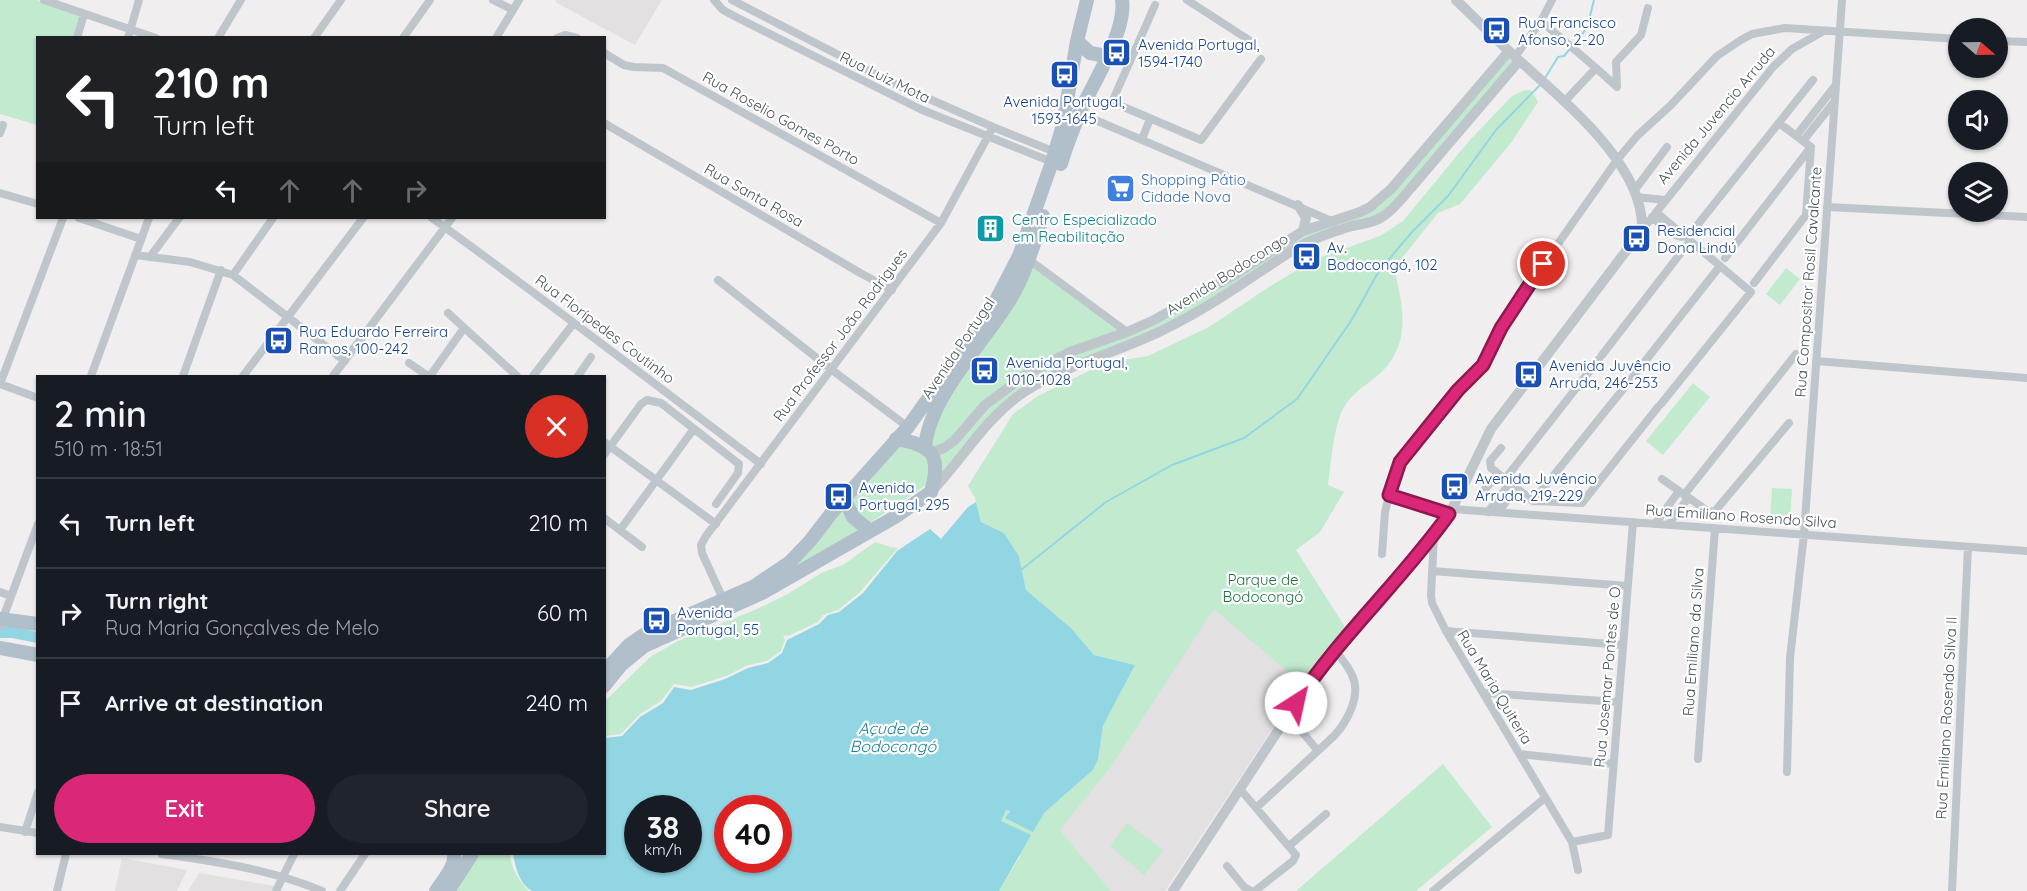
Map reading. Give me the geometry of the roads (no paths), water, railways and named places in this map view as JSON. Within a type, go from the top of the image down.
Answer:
[{"type":"main road","name":"Avenida Portugal","points":[[606,670],[629,645],[645,634],[753,587],[790,562],[908,427],[999,296],[1019,256],[1063,125],[1077,41],[1087,0]]},
{"type":"main road","name":"Avenida Portugal","points":[[931,492],[936,470],[928,450],[928,428],[940,402],[1011,298],[1028,259],[1079,113],[1122,16],[1122,0]]},
{"type":"main road","points":[[1077,41],[1090,53],[1106,56]]},
{"type":"main road","points":[[896,439],[913,442],[928,450]]},
{"type":"main road","points":[[606,684],[621,665],[644,646],[764,592],[870,531],[931,492]]},
{"type":"main road","points":[[844,498],[853,517],[870,531]]},
{"type":"main road","points":[[1,622],[36,624]]},
{"type":"main road","points":[[0,648],[36,655]]},
{"type":"main road","points":[[436,891],[452,866],[454,855]]},
{"type":"main road","points":[[448,891],[471,855]]},
{"type":"street","points":[[44,0],[84,14],[129,34],[139,0]]},
{"type":"street","points":[[219,36],[241,0]]},
{"type":"street","points":[[315,36],[341,0]]},
{"type":"street","points":[[404,36],[430,0]]},
{"type":"street","points":[[493,0],[513,10]]},
{"type":"street","points":[[497,36],[519,0]]},
{"type":"street","name":"Rua Luiz Mota","points":[[714,0],[723,10],[836,69],[920,109],[988,136],[1054,157]]},
{"type":"street","name":"Rua Luiz Mota","points":[[732,0],[893,82],[1054,157]]},
{"type":"street","points":[[1187,0],[1249,40]]},
{"type":"street","points":[[1173,891],[1312,681],[1451,512],[1491,429],[1642,230],[1642,215],[1627,174],[1606,144],[1456,0]]},
{"type":"street","name":"Avenida Bodocongo","points":[[931,492],[948,475],[989,422],[1024,392],[1051,378],[1165,330],[1223,297],[1312,240],[1374,221],[1394,208],[1541,21],[1552,0]]},
{"type":"street","name":"Rua Compositor Rosil Cavalcante","points":[[1787,772],[1790,658],[1804,534],[1842,0]]},
{"type":"street","points":[[1155,5],[1112,102],[1201,140],[1261,59]]},
{"type":"street","points":[[1541,21],[1617,87],[1616,63],[1641,35],[1648,8]]},
{"type":"street","points":[[77,36],[84,14]]},
{"type":"street","points":[[1382,554],[1385,512],[1395,473],[1404,457],[1458,390],[1483,365],[1501,328],[1519,299],[1617,160],[1636,136],[1671,105],[1718,56],[1741,39],[1775,29],[1793,28],[1822,32],[1948,38]]},
{"type":"street","name":"Avenida Juvencio Arruda","points":[[1642,230],[1781,58],[1822,32]]},
{"type":"street","points":[[2008,41],[2027,42]]},
{"type":"street","name":"Rua Roselio Gomes Porto","points":[[606,54],[624,65],[663,68],[941,223]]},
{"type":"street","name":"Avenida Bodocongo","points":[[928,450],[944,448],[955,440],[985,405],[1027,374],[1071,352],[1152,321],[1221,283],[1303,231],[1360,212],[1382,198],[1514,56]]},
{"type":"street","points":[[1564,102],[1596,68]]},
{"type":"street","points":[[1493,512],[1508,481],[1688,237],[1814,80]]},
{"type":"street","points":[[1799,138],[1835,86]]},
{"type":"street","points":[[1799,138],[1834,102]]},
{"type":"street","points":[[1079,113],[1334,222]]},
{"type":"street","points":[[1142,139],[1150,119]]},
{"type":"street","points":[[1779,123],[1811,147]]},
{"type":"street","name":"Rua Santa Rosa","points":[[606,124],[892,290]]},
{"type":"street","name":"Rua Professor João Rodrigues","points":[[723,599],[702,553],[703,541],[941,223],[993,127]]},
{"type":"street","points":[[1635,194],[1667,147]]},
{"type":"street","points":[[1725,258],[1811,147]]},
{"type":"street","points":[[1754,283],[1806,215],[1811,147]]},
{"type":"street","points":[[0,193],[36,203]]},
{"type":"street","points":[[1635,194],[1665,200]]},
{"type":"street","points":[[1298,205],[1306,218],[1303,231]]},
{"type":"street","points":[[1827,207],[2027,217]]},
{"type":"street","points":[[1501,448],[1490,461],[1490,465],[1533,501],[1582,503],[1751,292],[1688,237],[1654,214]]},
{"type":"street","points":[[36,397],[0,384],[63,219]]},
{"type":"street","points":[[83,219],[141,238]]},
{"type":"street","points":[[91,375],[149,219]]},
{"type":"street","points":[[150,257],[178,219]]},
{"type":"street","points":[[233,274],[272,219]]},
{"type":"street","points":[[244,375],[362,219]]},
{"type":"street","name":"Rua Florípedes Coutinho","points":[[433,219],[761,464]]},
{"type":"street","points":[[334,375],[451,219]]},
{"type":"street","points":[[135,255],[190,262],[233,274],[345,361]]},
{"type":"street","points":[[1028,259],[1127,332]]},
{"type":"street","points":[[1533,501],[1720,266]]},
{"type":"street","points":[[183,375],[221,270]]},
{"type":"street","points":[[718,280],[908,427]]},
{"type":"street","points":[[448,313],[511,375]]},
{"type":"street","points":[[534,375],[573,324]]},
{"type":"street","points":[[430,375],[464,328]]},
{"type":"street","points":[[1655,524],[1684,495],[1796,354]]},
{"type":"street","points":[[579,375],[591,357]]},
{"type":"street","points":[[1816,360],[2027,378]]},
{"type":"street","points":[[409,363],[427,375]]},
{"type":"street","points":[[716,504],[738,473],[739,464],[660,403],[647,400],[641,404],[608,444],[716,524]]},
{"type":"street","points":[[1662,479],[1709,512],[1715,511],[1789,423]]},
{"type":"street","points":[[620,530],[693,430]]},
{"type":"street","points":[[1485,489],[1492,481],[1508,481]]},
{"type":"street","name":"Rua Emiliano Rosendo Silva","points":[[1389,495],[1451,512],[1493,512],[2027,551]]},
{"type":"street","points":[[1669,524],[1684,495]]},
{"type":"street","points":[[606,520],[642,548]]},
{"type":"street","name":"Rua Josemar Pontes de O","points":[[1572,842],[1608,835],[1633,522]]},
{"type":"street","name":"Rua Emiliano da Silva","points":[[1698,759],[1715,528]]},
{"type":"street","points":[[1,622],[36,529]]},
{"type":"street","name":"Rua Maria Quiteria","points":[[1434,534],[1432,603],[1446,632],[1572,842],[1578,870]]},
{"type":"street","name":"Rua Emiliano Rosendo Silva II","points":[[1952,891],[1968,547]]},
{"type":"street","points":[[1432,571],[1628,586]]},
{"type":"street","points":[[0,592],[11,596]]},
{"type":"street","points":[[1446,632],[1623,645]]},
{"type":"street","points":[[1256,808],[1345,724],[1353,701],[1355,686],[1353,677],[1336,651]]},
{"type":"street","points":[[1484,693],[1618,702]]},
{"type":"street","points":[[1288,715],[1318,751]]},
{"type":"street","points":[[1520,754],[1613,764]]},
{"type":"street","points":[[1227,866],[1244,887],[1253,891],[1296,858],[1295,852],[1240,789]]},
{"type":"street","points":[[25,831],[36,798]]},
{"type":"street","points":[[1433,891],[1545,798]]},
{"type":"street","points":[[1289,846],[1326,814]]},
{"type":"street","points":[[0,827],[36,834]]},
{"type":"street","points":[[57,891],[66,855]]},
{"type":"street","points":[[177,855],[206,857],[260,870],[322,891]]},
{"type":"street","points":[[276,891],[294,855]]},
{"type":"street","points":[[340,891],[364,855]]},
{"type":"water","name":"Açude de Bodocongó","points":[[976,502],[981,522],[1004,533],[1019,556],[1026,590],[1071,628],[1094,655],[1135,665],[1103,726],[1098,760],[1093,770],[1044,813],[1033,832],[1005,818],[1010,811],[1006,810],[1001,821],[1031,835],[999,891],[532,891],[527,887],[518,874],[513,855],[606,855],[606,738],[622,736],[640,717],[663,703],[674,687],[691,690],[725,679],[748,668],[768,663],[782,653],[787,640],[819,624],[828,615],[839,612],[863,593],[897,551],[930,529],[941,539],[968,507]]},
{"type":"water","points":[[0,627],[16,627],[36,632],[36,643],[0,638]]},
{"type":"waterway","points":[[1573,45],[1587,28],[1594,0]]},
{"type":"waterway","points":[[1545,78],[1558,57],[1564,56],[1569,50]]},
{"type":"waterway","points":[[1021,570],[1106,502],[1172,465],[1244,438],[1297,399],[1351,321],[1379,271],[1412,232],[1448,196],[1496,130],[1540,85]]},
{"type":"place","name":"Rua Francisco Afonso, 2-20","points":[[1497,31]]},
{"type":"place","name":"Avenida Portugal, 1594-1740","points":[[1117,53]]},
{"type":"place","name":"Avenida Portugal, 1593-1645","points":[[1064,74]]},
{"type":"place","name":"Shopping Pátio Cidade Nova","points":[[1120,188]]},
{"type":"place","name":"Centro Especializado em Reabilitação","points":[[991,228]]},
{"type":"place","name":"Residencial Dona Lindú","points":[[1636,239]]},
{"type":"place","name":"Av. Bodocongó, 102","points":[[1306,256]]},
{"type":"place","name":"Rua Eduardo Ferreira Ramos, 100-242","points":[[278,340]]},
{"type":"place","name":"Avenida Portugal, 1010-1028","points":[[985,371]]},
{"type":"place","name":"Avenida Juvêncio Arruda, 246-253","points":[[1528,374]]},
{"type":"place","name":"Avenida Juvêncio Arruda, 219-229","points":[[1454,487]]},
{"type":"place","name":"Avenida Portugal, 295","points":[[838,496]]},
{"type":"place","name":"Avenida Portugal, 55","points":[[656,621]]},
{"type":"park label","name":"Parque de Bodocongó","points":[[1263,588]]}]
